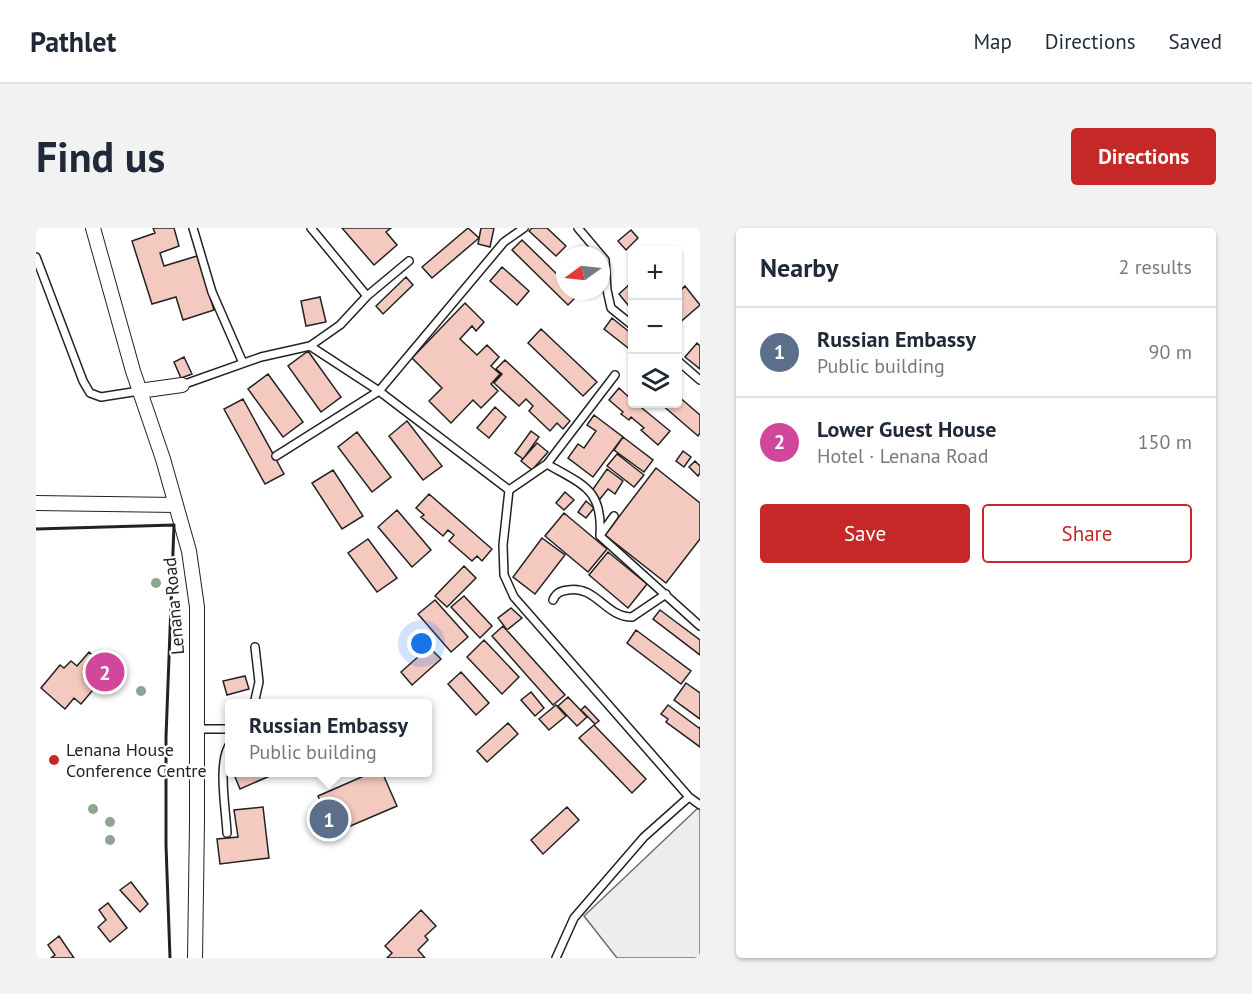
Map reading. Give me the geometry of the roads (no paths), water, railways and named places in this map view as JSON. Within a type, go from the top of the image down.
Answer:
[{"type":"street","name":"Lenana Road","points":[[93,228],[139,391],[189,551],[196,607],[195,958]]},
{"type":"street","points":[[139,391],[182,386]]},
{"type":"street","points":[[36,503],[176,505]]},
{"type":"lane","points":[[193,228],[212,292],[243,363]]},
{"type":"lane","points":[[311,228],[368,296]]},
{"type":"lane","points":[[276,456],[378,391],[504,242],[524,228]]},
{"type":"lane","points":[[578,228],[605,260],[611,308],[628,321]]},
{"type":"lane","points":[[36,257],[83,381],[90,393],[100,397],[139,391]]},
{"type":"lane","points":[[182,386],[261,357],[310,346],[340,326],[368,296],[409,261]]},
{"type":"lane","points":[[310,346],[378,391],[509,490]]},
{"type":"lane","points":[[682,365],[700,380]]},
{"type":"lane","points":[[615,375],[547,464],[509,490],[503,545],[504,575],[514,597],[689,797],[700,806]]},
{"type":"lane","points":[[547,464],[590,489],[601,515],[600,536]]},
{"type":"lane","points":[[600,536],[614,516]]},
{"type":"lane","points":[[600,536],[700,626]]},
{"type":"lane","points":[[553,600],[555,595],[563,590],[582,589],[620,615],[632,617],[666,594]]},
{"type":"lane","points":[[255,647],[259,682],[255,699]]},
{"type":"lane","points":[[197,729],[225,729]]},
{"type":"lane","points":[[225,756],[227,833]]},
{"type":"lane","points":[[556,958],[574,918],[644,837],[689,797]]},
{"type":"place","name":"Lower Guest House","points":[[105,672]]},
{"type":"place","name":"Lenana House Conference Centre","points":[[54,760]]},
{"type":"place","name":"Russian Embassy","points":[[329,819]]}]
